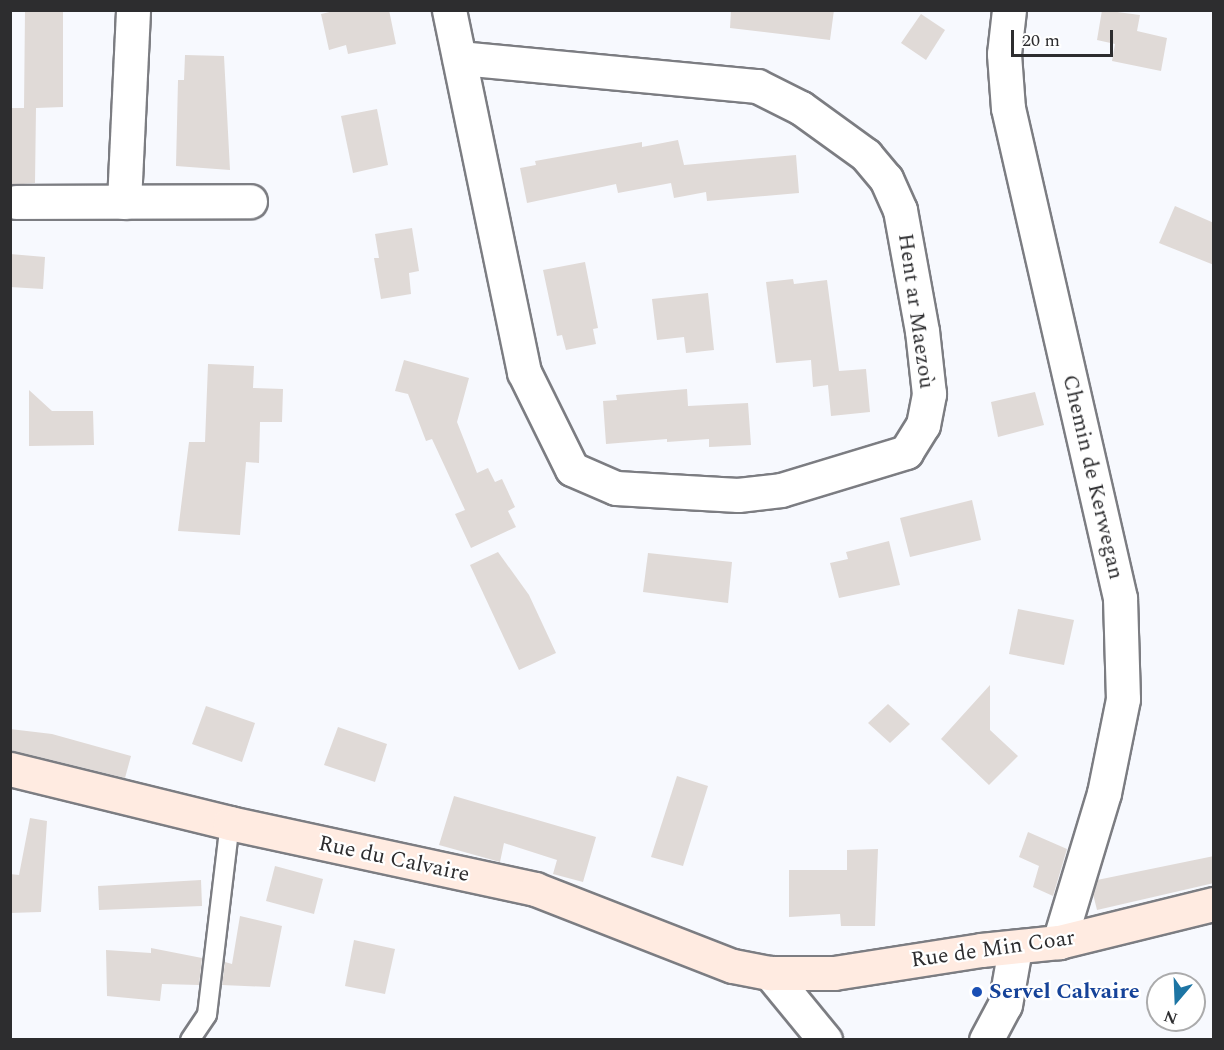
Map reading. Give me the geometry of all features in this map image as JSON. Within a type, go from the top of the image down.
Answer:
[{"type":"street","points":[[124,202],[133,10]]},
{"type":"street","name":"Hent ar Maezoù","points":[[449,10],[524,372],[572,469],[616,488],[738,495],[781,490],[906,452],[923,425],[929,394],[922,331],[900,210],[886,179],[866,155],[801,108],[757,86],[459,58]]},
{"type":"street","name":"Chemin de Kerwegan","points":[[1010,10],[1004,54],[1008,108],[1120,597],[1123,699],[1104,794],[1059,942]]},
{"type":"street","points":[[16,202],[250,201]]},
{"type":"street","name":"Rue du Calvaire","points":[[10,769],[230,823],[535,889],[734,966],[770,973]]},
{"type":"street","name":"Rue de Min Coar","points":[[770,973],[834,973],[1059,942],[1214,904]]},
{"type":"street","points":[[986,1040],[1005,1005],[1015,948]]},
{"type":"street","points":[[770,973],[825,1040]]},
{"type":"lane","points":[[190,1040],[207,1015],[230,823]]},
{"type":"building","points":[[25,10],[63,10],[63,107],[36,108],[35,183],[10,185],[10,108],[24,108]]},
{"type":"building","points":[[338,10],[389,10],[396,44],[348,54],[346,45],[329,50],[321,14]]},
{"type":"building","points":[[731,10],[834,10],[830,40],[730,28]]},
{"type":"building","points":[[1102,10],[1140,15],[1137,31],[1167,38],[1161,71],[1112,61],[1115,44],[1097,40]]},
{"type":"building","points":[[921,14],[945,30],[926,60],[901,43]]},
{"type":"building","points":[[185,55],[224,56],[230,170],[176,166],[178,80],[184,80]]},
{"type":"building","points":[[377,109],[388,165],[353,173],[341,116]]},
{"type":"building","points":[[678,140],[684,165],[796,155],[799,193],[707,201],[706,192],[674,198],[671,183],[618,193],[616,184],[527,203],[520,168],[536,165],[535,161],[642,142],[642,147]]},
{"type":"building","points":[[1175,206],[1214,223],[1214,265],[1159,243]]},
{"type":"building","points":[[412,228],[419,271],[409,273],[411,294],[381,299],[374,258],[379,258],[375,234]]},
{"type":"building","points":[[10,254],[45,257],[43,289],[10,287]]},
{"type":"building","points":[[585,262],[598,328],[593,329],[596,344],[566,350],[562,335],[557,336],[543,270]]},
{"type":"building","points":[[793,279],[794,284],[827,280],[839,371],[866,369],[870,412],[831,416],[828,385],[813,387],[811,360],[776,363],[766,282]]},
{"type":"building","points":[[708,293],[714,350],[686,353],[684,337],[657,340],[652,299]]},
{"type":"building","points":[[404,360],[469,378],[457,422],[477,473],[488,468],[495,482],[502,479],[515,507],[508,511],[516,527],[471,548],[455,514],[465,510],[432,439],[426,441],[408,394],[395,391]]},
{"type":"building","points":[[208,364],[254,366],[253,388],[283,389],[282,422],[260,422],[259,463],[246,462],[240,535],[178,531],[189,442],[205,442]]},
{"type":"building","points":[[687,389],[688,406],[748,403],[751,445],[709,447],[709,439],[667,442],[667,439],[606,444],[603,401],[617,400],[616,395]]},
{"type":"building","points":[[29,390],[52,411],[93,411],[94,445],[29,446]]},
{"type":"building","points":[[1035,392],[1044,425],[998,437],[991,402]]},
{"type":"building","points":[[972,500],[981,540],[910,557],[900,518]]},
{"type":"building","points":[[889,541],[900,585],[839,598],[830,563],[848,559],[846,552]]},
{"type":"building","points":[[498,552],[529,595],[556,653],[519,670],[470,565]]},
{"type":"building","points":[[648,553],[732,562],[728,603],[643,592]]},
{"type":"building","points":[[1018,609],[1074,620],[1064,665],[1009,654]]},
{"type":"building","points":[[990,685],[990,730],[1018,756],[989,785],[941,739]]},
{"type":"building","points":[[888,704],[910,724],[890,743],[868,723]]},
{"type":"building","points":[[206,706],[255,723],[242,762],[192,744]]},
{"type":"building","points":[[338,727],[387,744],[375,782],[324,765]]},
{"type":"building","points":[[10,729],[52,734],[131,756],[125,778],[10,750]]},
{"type":"building","points":[[677,776],[708,786],[683,866],[651,857]]},
{"type":"building","points":[[454,796],[596,837],[583,882],[553,874],[557,860],[504,843],[500,862],[439,845]]},
{"type":"building","points":[[30,818],[47,821],[41,912],[10,913],[10,874],[19,875]]},
{"type":"building","points":[[1028,832],[1067,849],[1053,896],[1033,887],[1039,866],[1019,857]]},
{"type":"building","points":[[878,849],[875,926],[841,926],[840,914],[789,917],[789,870],[847,870],[847,850]]},
{"type":"building","points":[[1214,856],[1214,883],[1097,910],[1093,894],[1097,880]]},
{"type":"building","points":[[275,866],[323,879],[314,914],[266,901]]},
{"type":"building","points":[[201,880],[202,906],[99,910],[98,886]]},
{"type":"building","points":[[240,916],[282,926],[270,987],[222,985],[225,962],[232,964]]},
{"type":"building","points":[[354,940],[395,949],[385,994],[345,986]]},
{"type":"building","points":[[151,948],[202,958],[199,985],[162,984],[160,1001],[107,996],[106,950],[151,953]]},
{"type":"place","name":"Servel Calvaire","points":[[977,992]]}]
